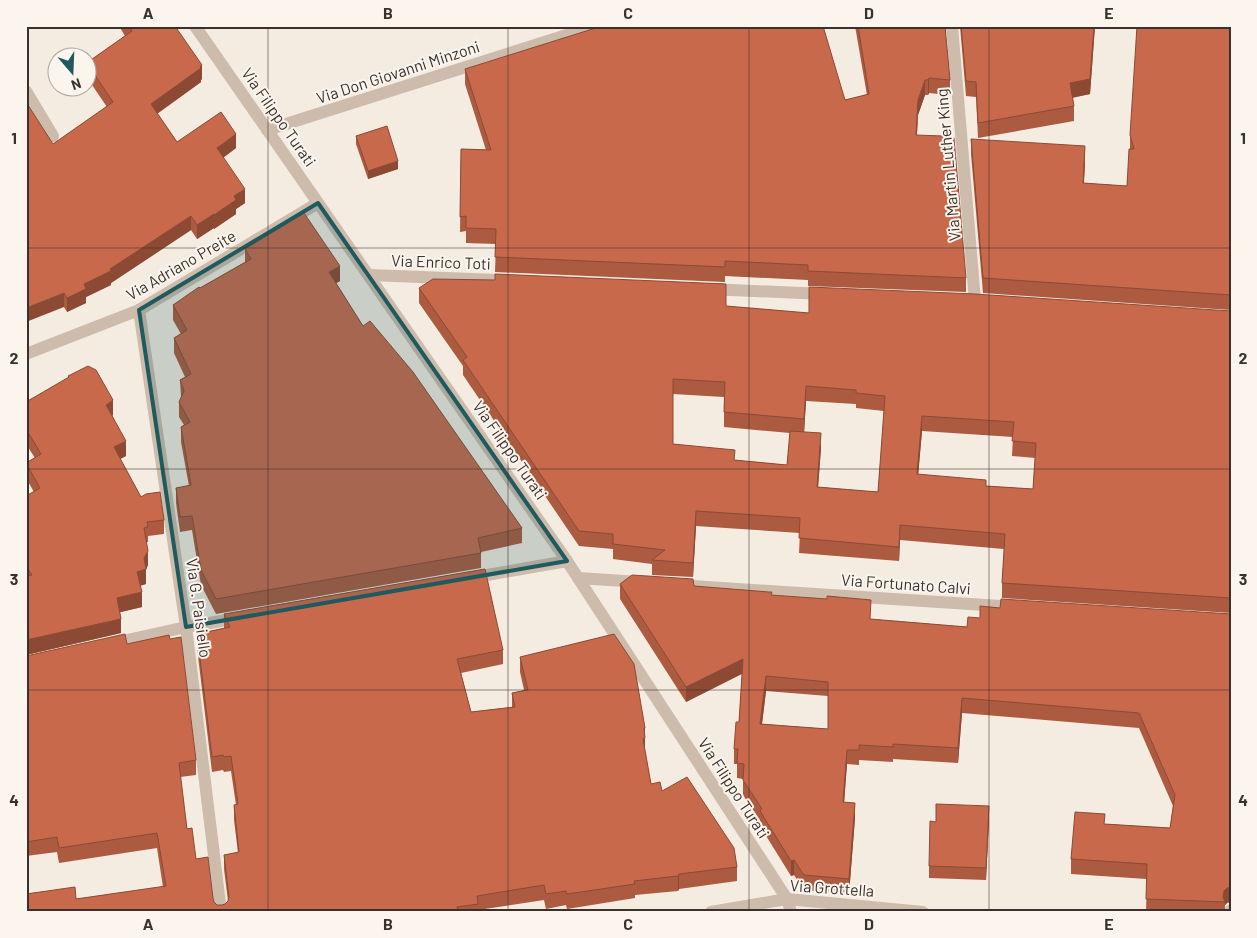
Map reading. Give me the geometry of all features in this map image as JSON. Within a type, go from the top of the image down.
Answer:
[{"type":"street","name":"Via Filippo Turati","points":[[195,26],[578,578],[789,906]]},
{"type":"street","name":"Via Don Giovanni Minzoni","points":[[267,130],[595,26]]},
{"type":"street","name":"Via Martin Luther King","points":[[952,26],[975,301]]},
{"type":"street","points":[[26,91],[53,136]]},
{"type":"street","name":"Via Adriano Preite","points":[[26,354],[139,310],[318,203]]},
{"type":"street","name":"Via Enrico Toti","points":[[369,275],[508,281]]},
{"type":"street","points":[[697,289],[836,295]]},
{"type":"street","name":"Via G. Paisiello","points":[[139,310],[186,627],[220,912]]},
{"type":"street","points":[[460,580],[567,562]]},
{"type":"street","points":[[578,578],[648,583]]},
{"type":"street","name":"Via Fortunato Calvi","points":[[667,584],[1023,608]]},
{"type":"street","points":[[102,646],[186,627],[254,615]]},
{"type":"street","name":"Via Grottella","points":[[711,912],[789,906],[922,912]]},
{"type":"highlighted area","points":[[318,203],[567,561],[186,627],[139,310]]},
{"type":"building","points":[[129,26],[175,26],[202,65],[200,66],[201,68],[151,104],[177,142],[221,112],[236,134],[217,148],[245,189],[234,196],[236,200],[197,225],[191,216],[110,269],[111,271],[84,284],[86,289],[67,298],[64,293],[26,308],[26,102],[53,144],[113,102],[98,80],[98,55],[132,31]]},
{"type":"building","points":[[602,26],[823,26],[845,100],[869,94],[858,26],[945,26],[950,80],[929,78],[925,80],[918,100],[916,135],[954,138],[966,278],[808,271],[808,265],[725,261],[725,267],[495,257],[496,229],[466,228],[466,216],[460,217],[461,149],[491,150],[465,69]]},
{"type":"building","points":[[961,26],[1094,26],[1090,79],[1070,83],[1074,106],[978,123],[976,82],[966,81]]},
{"type":"building","points":[[1137,26],[1231,26],[1231,295],[983,278],[971,139],[1085,146],[1083,183],[1127,186],[1129,149],[1134,149],[1130,135]]},
{"type":"building","points":[[387,126],[398,161],[368,171],[356,136]]},
{"type":"building","points":[[304,213],[340,266],[329,272],[363,326],[370,321],[413,372],[522,528],[478,538],[481,553],[216,599],[201,570],[192,516],[180,517],[176,488],[191,485],[181,427],[190,422],[179,402],[184,391],[180,380],[191,374],[174,338],[187,330],[173,305],[199,287],[251,259],[245,249]]},
{"type":"building","points":[[495,274],[726,284],[726,306],[809,313],[809,287],[975,294],[1231,311],[1231,598],[1002,583],[1005,534],[900,525],[899,547],[799,538],[800,518],[696,511],[693,563],[652,560],[665,550],[613,544],[613,534],[579,531],[463,360],[467,357],[419,288],[433,279],[495,280]],"holes":[[[673,379],[725,382],[724,412],[804,419],[806,386],[856,390],[856,393],[885,396],[878,492],[817,487],[821,433],[790,431],[787,465],[734,460],[735,450],[673,444]],[[922,416],[1014,422],[1012,441],[1036,443],[1033,489],[986,486],[986,480],[917,474]]]},
{"type":"building","points":[[88,366],[96,370],[113,400],[106,405],[126,441],[114,447],[141,497],[146,494],[160,492],[164,520],[147,522],[148,527],[144,528],[148,551],[144,558],[146,569],[137,572],[142,592],[117,598],[121,619],[26,640],[26,576],[32,575],[26,566],[26,496],[40,488],[26,463],[41,454],[26,429],[26,402]]},
{"type":"building","points":[[485,569],[503,650],[457,659],[471,712],[515,707],[512,693],[528,690],[520,657],[614,634],[634,664],[645,728],[645,738],[643,739],[651,784],[660,782],[662,791],[687,777],[734,848],[737,867],[634,881],[635,884],[567,894],[566,891],[546,894],[544,885],[477,896],[478,904],[457,907],[458,912],[26,912],[26,894],[75,887],[76,899],[166,886],[157,833],[59,848],[57,837],[26,842],[26,656],[125,634],[127,644],[169,635],[170,639],[181,637],[196,760],[179,763],[187,829],[192,828],[196,859],[208,857],[214,902],[217,905],[222,905],[228,901],[229,897],[224,855],[239,852],[234,805],[238,804],[231,756],[212,757],[197,634],[230,627],[224,614]]},
{"type":"building","points":[[632,575],[693,579],[694,586],[772,592],[771,595],[827,599],[827,596],[871,600],[870,619],[967,627],[968,617],[980,618],[980,606],[1000,608],[1001,599],[1231,614],[1231,887],[1224,891],[1223,897],[1225,902],[1146,899],[1147,864],[1071,859],[1075,812],[1105,814],[1104,824],[1170,828],[1175,795],[1139,713],[962,698],[958,748],[893,744],[893,747],[859,745],[859,750],[847,750],[843,802],[855,803],[849,879],[804,875],[794,860],[791,861],[760,811],[762,809],[743,780],[744,764],[737,763],[738,749],[734,749],[736,722],[739,722],[743,659],[686,687],[620,584]],"holes":[[[766,676],[828,682],[828,729],[760,724]]]},
{"type":"building","points":[[936,804],[989,806],[986,868],[929,866],[930,821],[936,822]]}]
